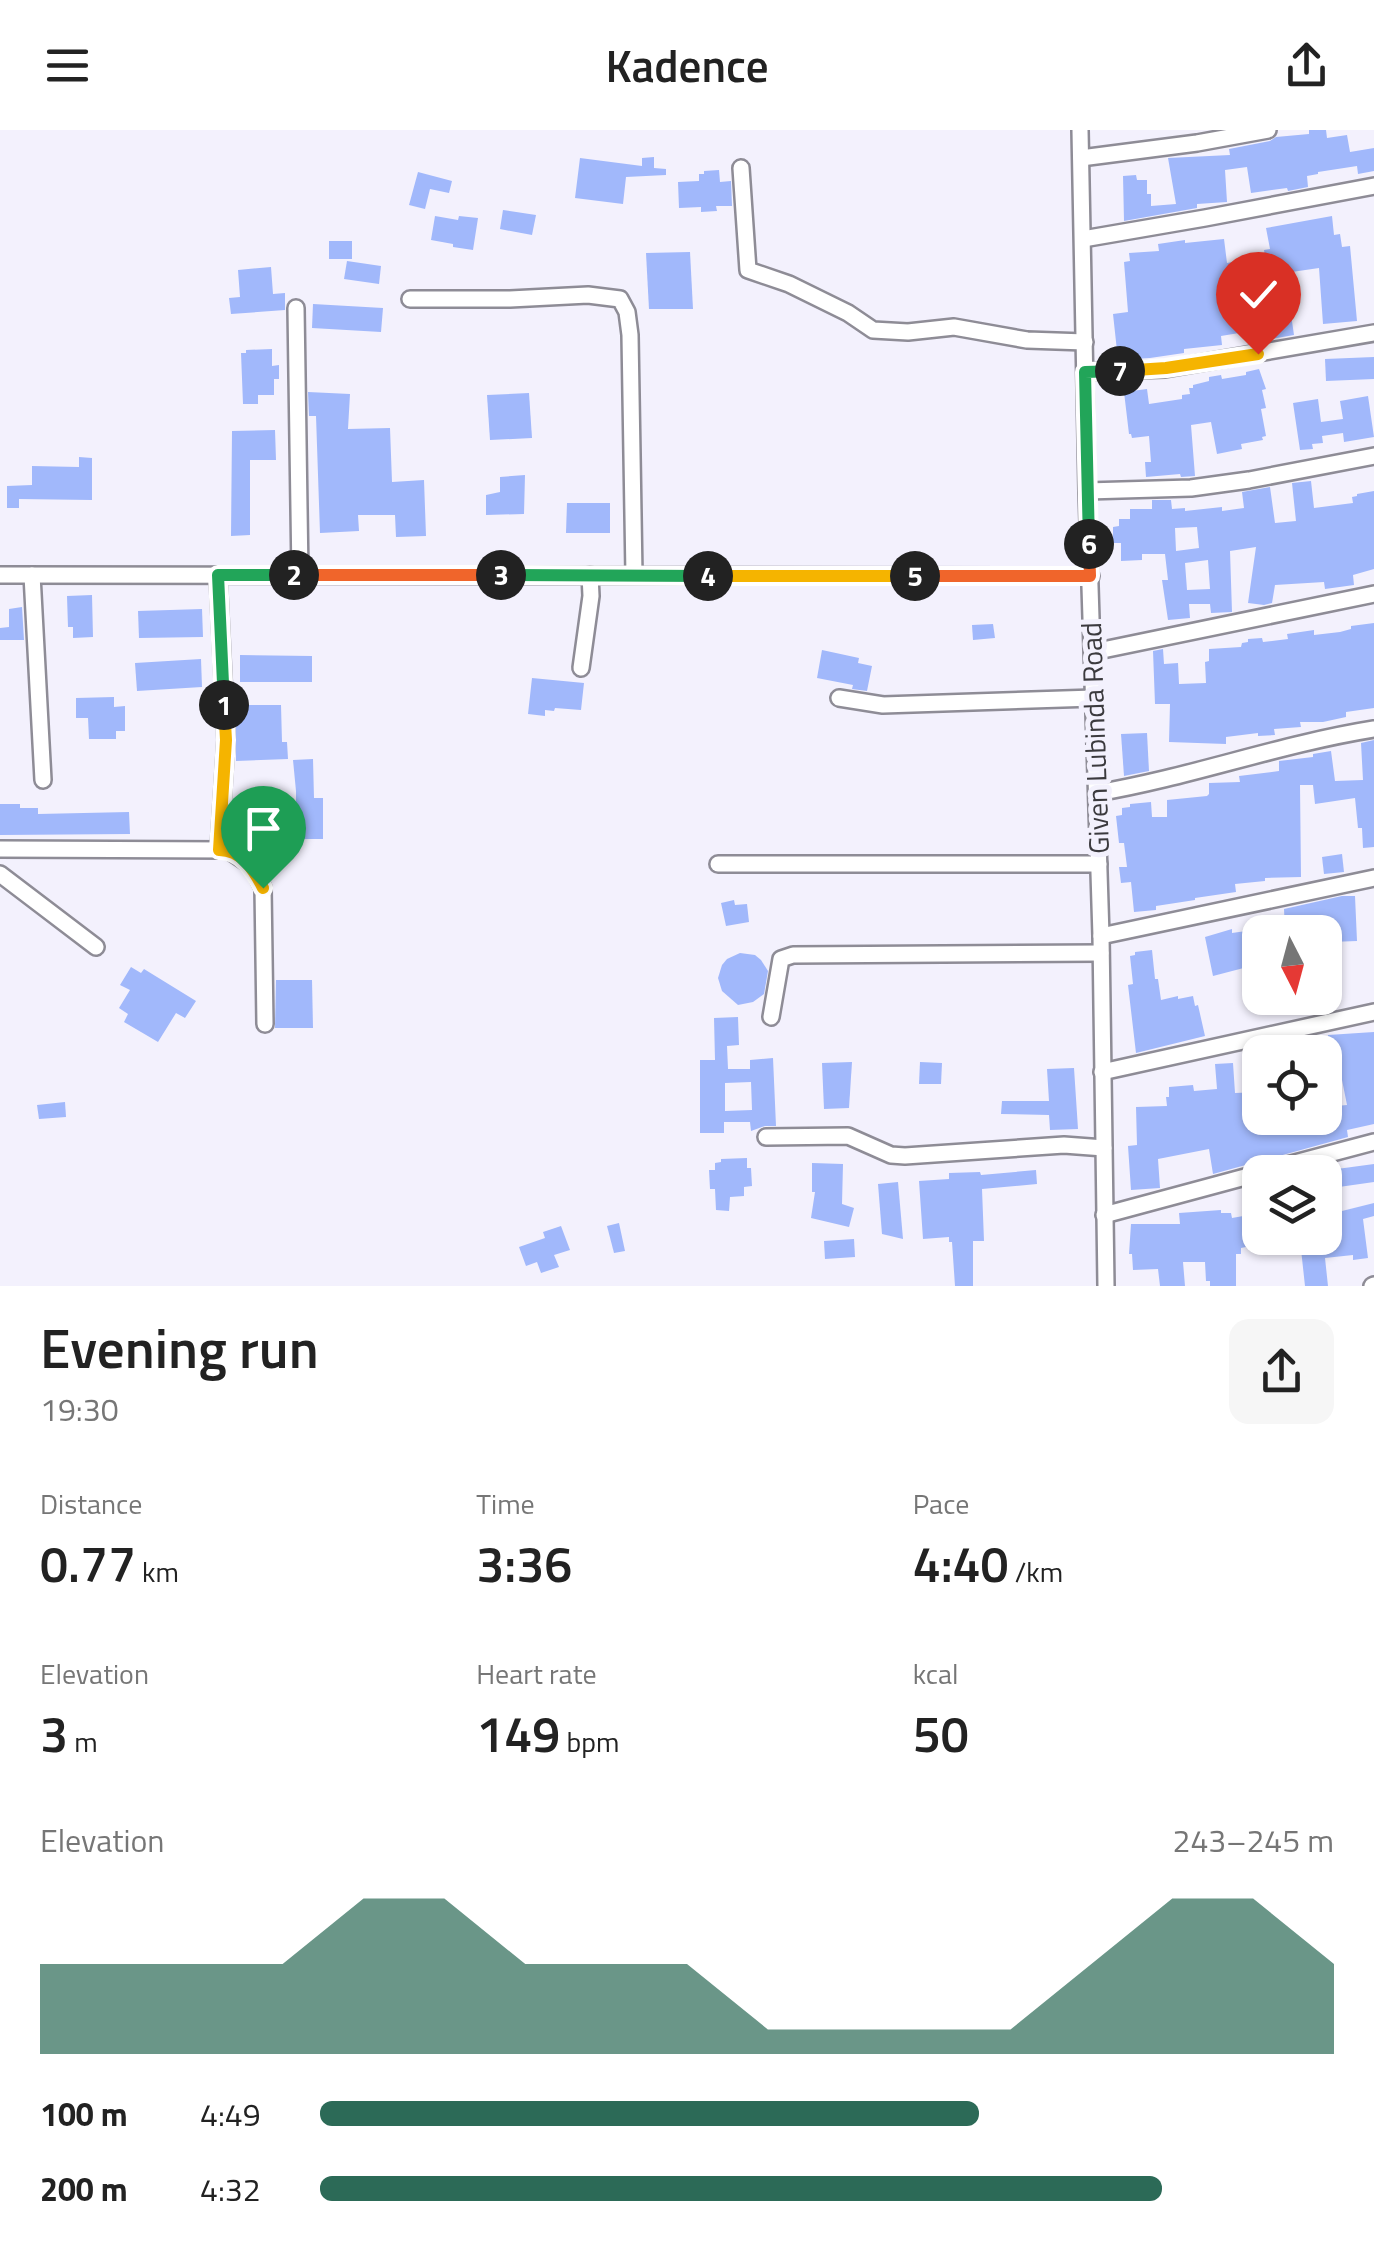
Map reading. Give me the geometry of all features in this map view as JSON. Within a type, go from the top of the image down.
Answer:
[{"type":"street","name":"Given Lubinda Road","points":[[1080,130],[1106,1286]]},
{"type":"street","points":[[1082,158],[1268,130]]},
{"type":"street","points":[[741,168],[748,270],[788,284],[873,330],[908,332],[954,327],[1027,340],[1084,342]]},
{"type":"street","points":[[1083,238],[1374,186]]},
{"type":"street","points":[[410,299],[588,295],[620,299],[630,335],[634,576]]},
{"type":"street","points":[[296,308],[300,575]]},
{"type":"street","points":[[1085,372],[1166,368],[1374,333]]},
{"type":"street","points":[[1087,491],[1191,488],[1374,456]]},
{"type":"street","points":[[0,574],[1090,576]]},
{"type":"street","points":[[32,574],[42,780]]},
{"type":"street","points":[[218,575],[226,740],[224,850]]},
{"type":"street","points":[[581,668],[590,575]]},
{"type":"street","points":[[1093,652],[1374,594]]},
{"type":"street","points":[[839,698],[883,705],[1094,698]]},
{"type":"street","points":[[1097,792],[1172,778],[1328,736],[1374,729]]},
{"type":"street","points":[[0,849],[224,850],[252,866],[263,888],[266,1024]]},
{"type":"street","points":[[718,864],[1099,864]]},
{"type":"street","points":[[0,874],[96,947]]},
{"type":"street","points":[[771,1017],[780,959],[793,955],[1101,945],[1374,878]]},
{"type":"street","points":[[1102,1072],[1374,1012]]},
{"type":"street","points":[[766,1138],[848,1136],[891,1155],[905,1156],[1064,1145],[1104,1148]]},
{"type":"street","points":[[1327,1155],[1374,1142]]},
{"type":"street","points":[[1104,1214],[1242,1178]]},
{"type":"building","points":[[1309,130],[1326,130],[1327,138],[1347,135],[1350,152],[1374,148],[1374,171],[1358,174],[1357,166],[1318,172],[1307,176],[1308,187],[1251,193],[1247,167],[1225,170],[1227,202],[1197,204],[1197,208],[1124,221],[1123,176],[1136,175],[1137,180],[1147,180],[1151,206],[1176,204],[1168,158],[1230,155],[1229,149],[1276,137],[1309,134]]},
{"type":"building","points":[[654,157],[654,168],[666,169],[666,175],[626,177],[623,204],[575,198],[580,158],[642,166],[642,158]]},
{"type":"building","points":[[719,170],[720,182],[731,181],[732,206],[716,206],[717,211],[701,212],[701,207],[679,208],[678,182],[699,181],[699,174],[704,171]]},
{"type":"building","points":[[418,172],[452,181],[449,193],[430,189],[425,209],[409,205]]},
{"type":"building","points":[[503,210],[536,215],[532,235],[500,229]]},
{"type":"building","points":[[435,216],[478,218],[473,250],[431,240]]},
{"type":"building","points":[[1332,216],[1334,235],[1340,234],[1342,247],[1350,246],[1357,321],[1323,324],[1319,268],[1285,273],[1294,335],[1271,339],[1269,324],[1221,336],[1222,345],[1118,360],[1113,314],[1128,312],[1124,262],[1130,261],[1129,253],[1159,251],[1158,244],[1185,240],[1224,239],[1227,263],[1265,256],[1264,250],[1270,249],[1266,228]]},
{"type":"building","points":[[329,241],[352,241],[352,259],[329,259]]},
{"type":"building","points":[[690,252],[693,309],[649,309],[646,253]]},
{"type":"building","points":[[347,261],[381,266],[379,284],[344,279]]},
{"type":"building","points":[[271,267],[273,294],[285,293],[285,310],[231,314],[229,298],[240,297],[238,270]]},
{"type":"building","points":[[313,304],[383,308],[381,332],[312,328]]},
{"type":"building","points":[[272,349],[272,366],[279,365],[274,395],[258,395],[258,404],[243,404],[241,353]]},
{"type":"building","points":[[1374,357],[1374,379],[1326,381],[1325,359]]},
{"type":"building","points":[[1259,369],[1266,389],[1262,390],[1266,408],[1261,409],[1266,436],[1263,440],[1217,454],[1211,422],[1191,425],[1195,476],[1146,477],[1145,462],[1151,462],[1149,436],[1132,438],[1129,434],[1124,392],[1147,389],[1149,404],[1182,399],[1182,395],[1190,394],[1189,388],[1209,381],[1209,377],[1221,375],[1222,379]]},
{"type":"building","points":[[308,392],[350,394],[348,429],[390,428],[392,482],[424,480],[426,536],[396,537],[395,515],[358,515],[359,531],[320,533],[316,416],[309,416]]},
{"type":"building","points":[[529,393],[532,438],[490,440],[487,395]]},
{"type":"building","points":[[1368,396],[1374,437],[1344,442],[1343,433],[1322,436],[1323,443],[1300,450],[1293,403],[1318,399],[1321,422],[1343,419],[1340,401]]},
{"type":"building","points":[[275,430],[276,460],[250,460],[250,535],[231,536],[232,431]]},
{"type":"building","points":[[79,457],[92,458],[92,500],[19,499],[19,508],[7,508],[7,486],[32,485],[32,466],[79,467]]},
{"type":"building","points":[[525,475],[524,514],[486,515],[486,495],[500,492],[500,477]]},
{"type":"building","points":[[1311,481],[1314,508],[1353,503],[1352,497],[1357,494],[1374,491],[1374,569],[1353,575],[1354,585],[1325,589],[1324,582],[1275,585],[1272,603],[1248,603],[1256,547],[1230,551],[1232,612],[1211,613],[1210,604],[1189,604],[1190,618],[1168,620],[1162,580],[1168,580],[1165,554],[1142,554],[1142,560],[1121,561],[1121,543],[1113,543],[1113,527],[1119,526],[1119,519],[1130,519],[1130,509],[1152,509],[1152,500],[1171,500],[1172,509],[1222,507],[1222,511],[1244,508],[1242,492],[1270,487],[1275,523],[1296,521],[1292,483]],"holes":[[[1197,527],[1199,548],[1176,551],[1175,528]],[[1208,560],[1210,589],[1187,590],[1185,563]]]},
{"type":"building","points":[[567,503],[610,503],[610,533],[566,533]]},
{"type":"building","points":[[92,595],[93,637],[73,638],[73,627],[68,627],[67,596]]},
{"type":"building","points":[[22,607],[24,640],[0,640],[0,628],[9,627],[9,609]]},
{"type":"building","points":[[202,609],[203,637],[139,638],[138,611]]},
{"type":"building","points":[[1374,623],[1374,708],[1346,712],[1346,717],[1323,722],[1300,722],[1301,727],[1274,729],[1275,735],[1226,737],[1226,744],[1169,742],[1170,704],[1155,704],[1153,651],[1163,649],[1164,664],[1178,663],[1179,684],[1206,683],[1209,649],[1241,647],[1248,639],[1288,639],[1287,634],[1340,632]]},
{"type":"building","points":[[993,624],[995,638],[973,640],[972,625]]},
{"type":"building","points":[[822,650],[859,658],[858,663],[872,666],[867,691],[817,678]]},
{"type":"building","points":[[240,655],[312,656],[312,682],[240,682]]},
{"type":"building","points":[[201,659],[202,687],[137,691],[135,663]]},
{"type":"building","points":[[532,678],[584,683],[581,710],[555,708],[545,710],[545,716],[528,714]]},
{"type":"building","points":[[114,697],[114,707],[125,706],[125,731],[116,731],[116,739],[89,739],[88,718],[76,718],[76,698]]},
{"type":"building","points":[[236,705],[281,705],[282,742],[287,742],[288,759],[236,761]]},
{"type":"building","points":[[1147,733],[1149,771],[1124,776],[1121,734]]},
{"type":"building","points":[[1374,740],[1374,847],[1363,848],[1355,798],[1315,804],[1313,785],[1300,785],[1301,877],[1235,884],[1236,892],[1134,912],[1131,882],[1121,883],[1119,867],[1127,867],[1116,816],[1122,815],[1122,808],[1151,802],[1152,817],[1167,817],[1167,800],[1207,796],[1209,783],[1240,782],[1239,776],[1279,771],[1279,761],[1331,751],[1335,781],[1363,780],[1361,743]]},
{"type":"building","points":[[313,759],[314,798],[323,798],[323,839],[296,839],[293,760]]},
{"type":"building","points":[[0,804],[38,808],[38,814],[129,812],[130,834],[0,835]]},
{"type":"building","points":[[1342,854],[1344,872],[1324,874],[1322,857]]},
{"type":"building","points":[[1355,896],[1357,941],[1342,942],[1342,915],[1284,915],[1284,909]]},
{"type":"building","points":[[734,900],[735,905],[747,904],[749,922],[726,926],[721,903]]},
{"type":"building","points":[[1232,929],[1232,933],[1242,932],[1242,968],[1213,976],[1205,937]]},
{"type":"building","points":[[1152,950],[1161,1000],[1193,996],[1205,1036],[1136,1053],[1128,985],[1133,984],[1130,956]]},
{"type":"building","points":[[740,953],[755,955],[768,971],[764,994],[753,1002],[738,1005],[722,991],[718,978],[727,959]]},
{"type":"building","points":[[131,967],[141,973],[144,969],[196,1001],[185,1018],[176,1013],[158,1042],[124,1022],[128,1014],[119,1008],[130,990],[120,985]]},
{"type":"building","points":[[276,980],[312,980],[313,1028],[275,1028]]},
{"type":"building","points":[[738,1017],[739,1045],[727,1046],[728,1069],[750,1069],[750,1060],[773,1058],[776,1126],[751,1131],[750,1122],[724,1122],[724,1133],[700,1133],[700,1060],[715,1060],[714,1018]],"holes":[[[751,1082],[752,1110],[725,1111],[725,1083]]]},
{"type":"building","points":[[1374,1032],[1374,1124],[1347,1130],[1348,1137],[1282,1155],[1242,1155],[1242,1166],[1213,1174],[1209,1149],[1158,1159],[1160,1188],[1131,1190],[1128,1146],[1137,1145],[1136,1107],[1167,1106],[1169,1087],[1217,1089],[1215,1064],[1233,1063],[1235,1093],[1242,1093],[1242,1135],[1342,1135],[1342,1105],[1347,1105],[1342,1080],[1342,1035],[1328,1035]]},
{"type":"building","points":[[852,1062],[849,1108],[824,1109],[822,1063]]},
{"type":"building","points":[[920,1062],[942,1063],[941,1084],[919,1084]]},
{"type":"building","points":[[1074,1068],[1078,1129],[1050,1130],[1049,1115],[1001,1114],[1002,1101],[1049,1101],[1047,1069]]},
{"type":"building","points":[[65,1102],[66,1117],[39,1119],[37,1105]]},
{"type":"building","points":[[747,1158],[752,1186],[744,1187],[744,1196],[730,1197],[729,1211],[716,1210],[709,1170],[715,1170],[715,1163],[721,1159]]},
{"type":"building","points":[[812,1163],[843,1164],[842,1204],[854,1208],[849,1227],[811,1218],[815,1192]]},
{"type":"building","points":[[1374,1164],[1374,1182],[1342,1187],[1342,1168]]},
{"type":"building","points":[[1036,1170],[1037,1184],[982,1189],[984,1241],[973,1241],[973,1286],[955,1286],[949,1237],[923,1239],[919,1181],[949,1179],[949,1173],[981,1175]]},
{"type":"building","points":[[898,1182],[903,1239],[882,1234],[878,1184]]},
{"type":"building","points":[[1374,1203],[1374,1216],[1363,1219],[1368,1258],[1325,1258],[1328,1286],[1305,1286],[1302,1255],[1342,1255],[1342,1211]]},
{"type":"building","points":[[1221,1210],[1231,1213],[1232,1218],[1242,1216],[1236,1286],[1210,1286],[1205,1262],[1183,1262],[1185,1286],[1160,1286],[1158,1269],[1133,1270],[1129,1254],[1131,1224],[1180,1224],[1179,1213]]},
{"type":"building","points":[[619,1223],[625,1251],[614,1253],[607,1226]]},
{"type":"building","points":[[561,1226],[570,1250],[554,1255],[559,1267],[541,1273],[537,1262],[526,1266],[519,1247],[545,1238],[543,1232]]},
{"type":"building","points":[[854,1239],[855,1257],[825,1259],[824,1241]]},
{"type":"route","points":[[263,888],[252,866],[228,850],[219,850],[226,740],[218,575],[1090,576],[1085,372],[1166,368],[1258,354]]}]
